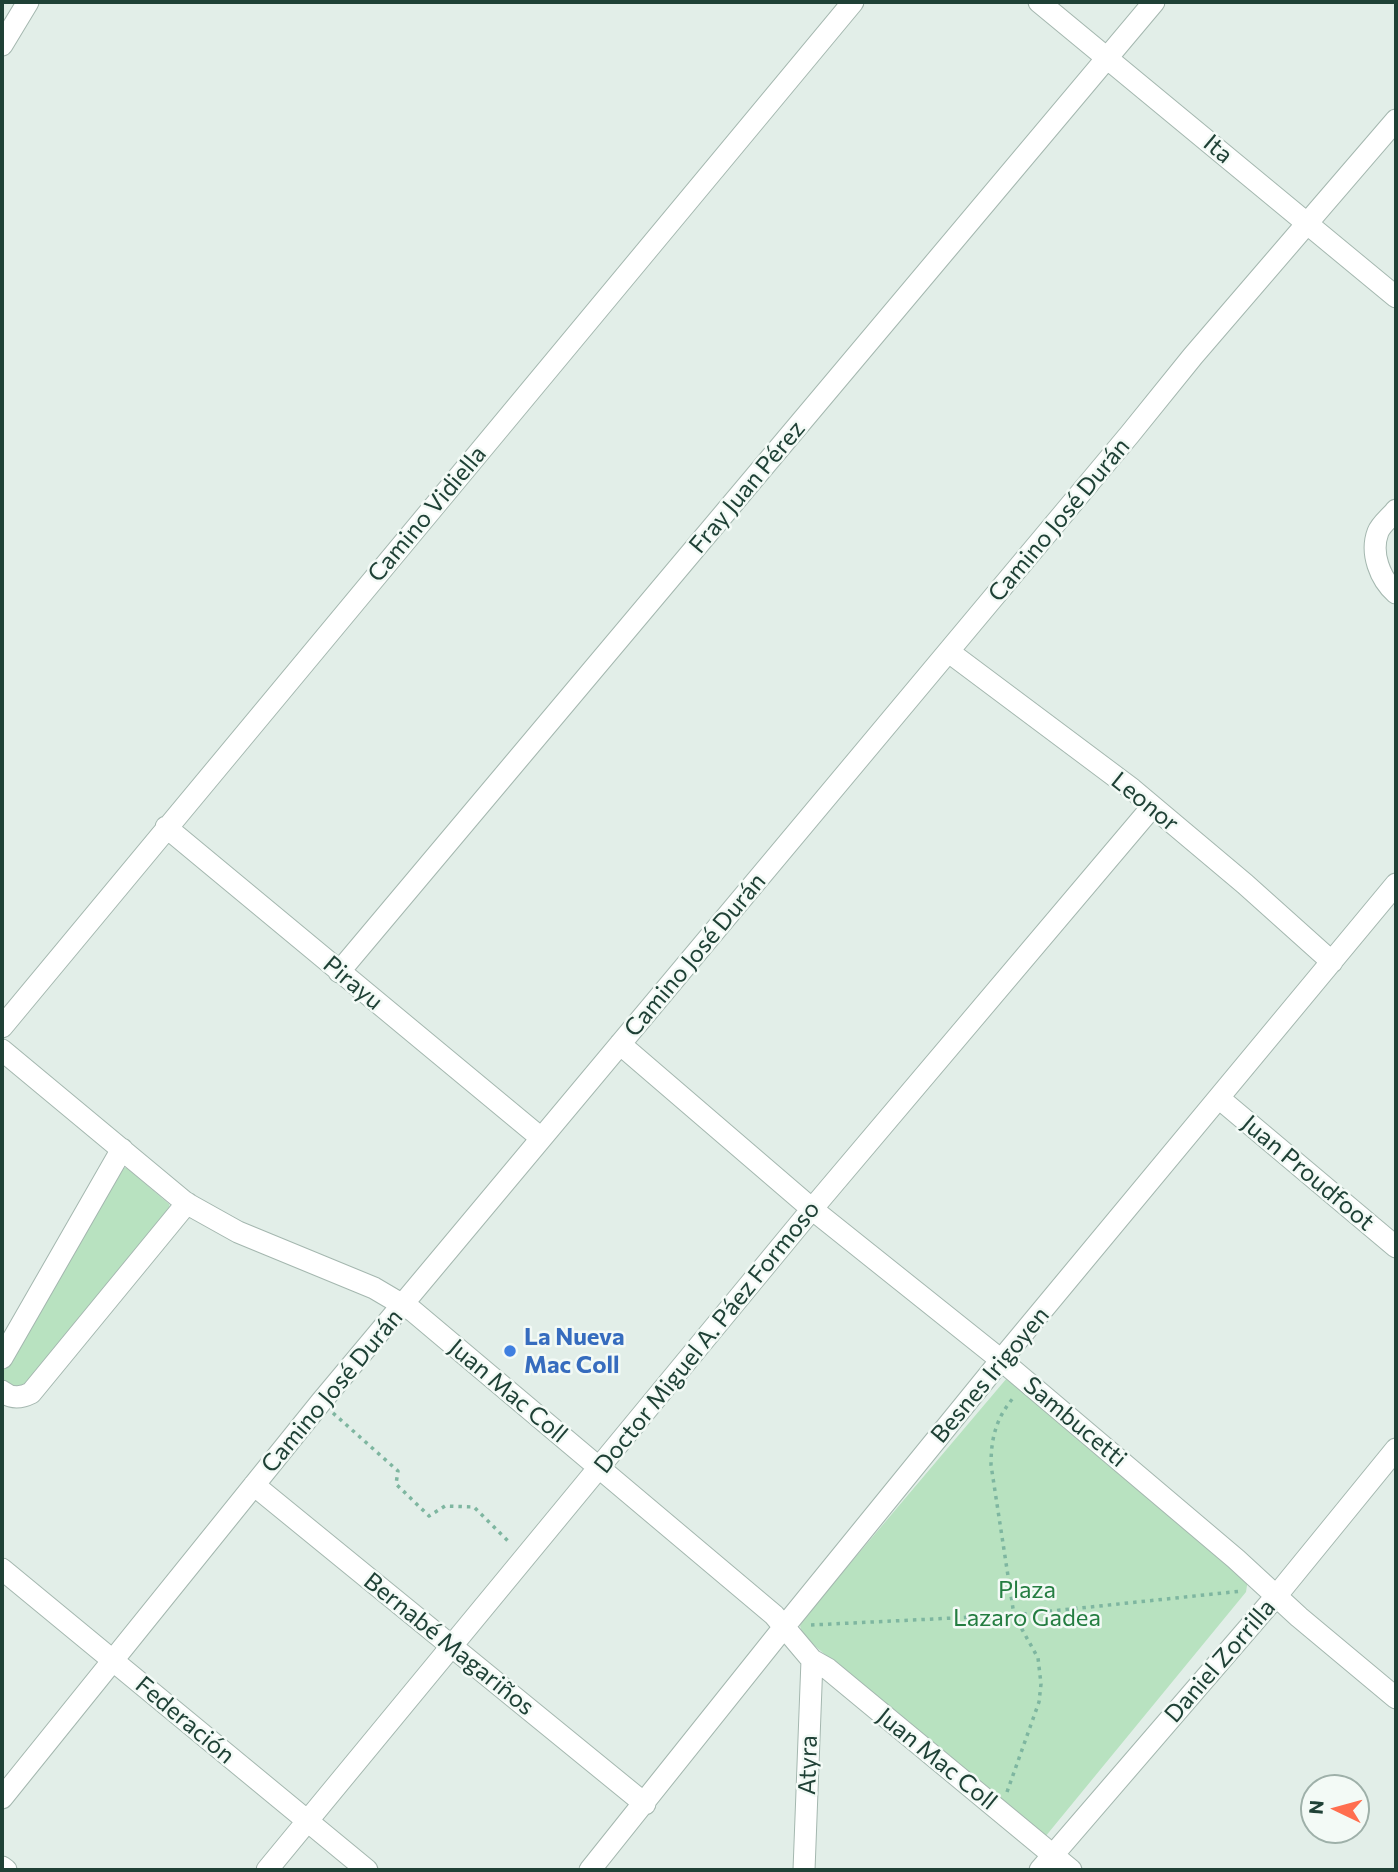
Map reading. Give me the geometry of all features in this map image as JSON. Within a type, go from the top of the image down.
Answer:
[{"type":"street","points":[[2,45],[28,2]]},
{"type":"street","name":"Camino Vidiella","points":[[2,1027],[853,2]]},
{"type":"street","name":"Ita","points":[[1039,2],[1396,297]]},
{"type":"street","name":"Fray Juan Pérez","points":[[339,972],[1154,2]]},
{"type":"street","name":"Camino José Durán","points":[[2,1798],[321,1402],[949,652],[1193,356],[1396,120]]},
{"type":"street","points":[[1396,510],[1378,531],[1376,550],[1382,574],[1396,593]]},
{"type":"street","name":"Leonor","points":[[949,652],[1132,789],[1332,962]]},
{"type":"street","name":"Doctor Miguel A. Páez Formoso","points":[[267,1870],[812,1209],[1152,807]]},
{"type":"street","name":"Pirayu","points":[[166,827],[541,1138]]},
{"type":"street","name":"Besnes Irigoyen","points":[[590,1870],[1001,1360],[1396,884]]},
{"type":"street","name":"Sambucetti","points":[[620,1044],[812,1209],[1001,1360],[1396,1698]]},
{"type":"street","name":"Juan Mac Coll","points":[[2,1050],[187,1203],[238,1232],[374,1288],[404,1305],[774,1615],[812,1660],[828,1669],[1000,1811],[1046,1863],[1071,1870]]},
{"type":"street","name":"Juan Proudfoot","points":[[1220,1099],[1396,1247]]},
{"type":"street","points":[[2,1358],[122,1149]]},
{"type":"street","points":[[2,1391],[7,1395],[23,1397],[31,1393],[187,1203]]},
{"type":"street","name":"Daniel Zorrilla","points":[[1046,1863],[1272,1592],[1396,1449]]},
{"type":"street","name":"Bernabé Magariños","points":[[254,1485],[645,1804]]},
{"type":"street","name":"Federación","points":[[2,1569],[367,1870]]},
{"type":"street","name":"Atyra","points":[[804,1870],[812,1660]]},
{"type":"street","points":[[2,1867],[6,1870]]},
{"type":"path","points":[[1000,1811],[1039,1702],[1041,1684],[1038,1658],[1014,1615],[991,1465],[991,1442],[996,1426],[1027,1382]]},
{"type":"path","points":[[321,1402],[398,1471],[397,1484],[429,1516],[445,1506],[474,1507],[525,1557]]},
{"type":"path","points":[[784,1626],[1014,1615],[1272,1592]]},
{"type":"green space","points":[[124,1168],[169,1204],[171,1210],[22,1391],[12,1387],[4,1379],[4,1365],[118,1170]]},
{"type":"green space","name":"Plaza Lazaro Gadea","points":[[1007,1378],[1248,1579],[1246,1592],[1045,1837],[803,1636],[800,1626],[803,1619]]},
{"type":"place","name":"La Nueva Mac Coll","points":[[510,1351]]}]
